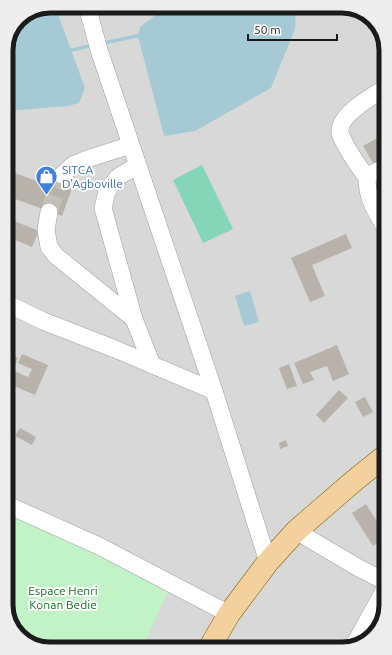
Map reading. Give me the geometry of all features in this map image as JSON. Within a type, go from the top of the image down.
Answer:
[{"type":"main road","points":[[213,642],[229,614],[268,562],[296,531],[379,461]]},
{"type":"street","points":[[89,13],[99,50],[214,391],[268,562]]},
{"type":"street","points":[[368,178],[349,153],[340,134],[340,128],[345,118],[360,104],[379,92]]},
{"type":"street","points":[[62,175],[72,165],[131,145]]},
{"type":"street","points":[[138,165],[118,177],[107,191],[103,208],[134,319],[152,365]]},
{"type":"street","points":[[379,170],[368,178],[367,185],[371,204],[379,217]]},
{"type":"street","points":[[49,212],[46,230],[49,247],[56,256],[134,319]]},
{"type":"street","points":[[13,306],[43,321],[116,349],[214,391]]},
{"type":"street","points":[[13,507],[99,546],[229,614]]},
{"type":"street","points":[[296,531],[356,567],[379,578]]},
{"type":"street","points":[[358,639],[379,600]]},
{"type":"shaded area","points":[[345,13],[363,19],[373,29],[379,45],[379,610],[374,624],[359,638],[342,642],[47,642],[29,636],[19,626],[15,617],[13,605],[13,47],[17,33],[25,22],[42,14]]},
{"type":"green space","points":[[202,165],[233,229],[203,243],[173,180]]},
{"type":"green space","name":"Espace Henri Konan Bedie","points":[[13,514],[170,588],[145,642],[47,642],[33,638],[22,630],[14,613]]},
{"type":"water","points":[[58,13],[85,88],[79,103],[68,106],[13,111],[14,40],[25,22],[38,15]]},
{"type":"water","points":[[158,13],[296,13],[295,29],[271,88],[195,131],[164,136],[138,36],[140,27]]},
{"type":"water","points":[[250,291],[259,322],[244,326],[235,296]]},
{"type":"building","points":[[379,137],[379,162],[374,165],[363,146]]},
{"type":"building","points":[[47,169],[75,180],[62,216],[13,198],[13,172],[42,183]]},
{"type":"building","points":[[13,220],[39,231],[32,247],[13,239]]},
{"type":"building","points":[[346,234],[352,248],[312,265],[325,296],[310,302],[291,258]]},
{"type":"building","points":[[337,345],[349,374],[333,381],[327,366],[310,372],[314,380],[303,384],[294,363]]},
{"type":"building","points":[[22,354],[48,365],[35,395],[13,386],[13,370],[28,377],[32,369],[18,363]]},
{"type":"building","points":[[13,356],[18,358],[13,368]]},
{"type":"building","points":[[289,364],[297,386],[287,389],[279,368]]},
{"type":"building","points":[[339,390],[348,398],[324,423],[316,415]]},
{"type":"building","points":[[365,397],[373,412],[363,417],[355,402]]},
{"type":"building","points":[[20,428],[36,437],[32,445],[15,436]]},
{"type":"building","points":[[286,440],[288,446],[280,449],[279,443]]},
{"type":"building","points":[[366,504],[379,525],[379,542],[373,546],[352,513]]},
{"type":"waterway","points":[[103,43],[142,35]]},
{"type":"waterway","points":[[68,51],[93,45]]},
{"type":"tunnel","points":[[49,212],[62,175]]},
{"type":"place","name":"SITCA D'Agboville","points":[[46,196]]}]
